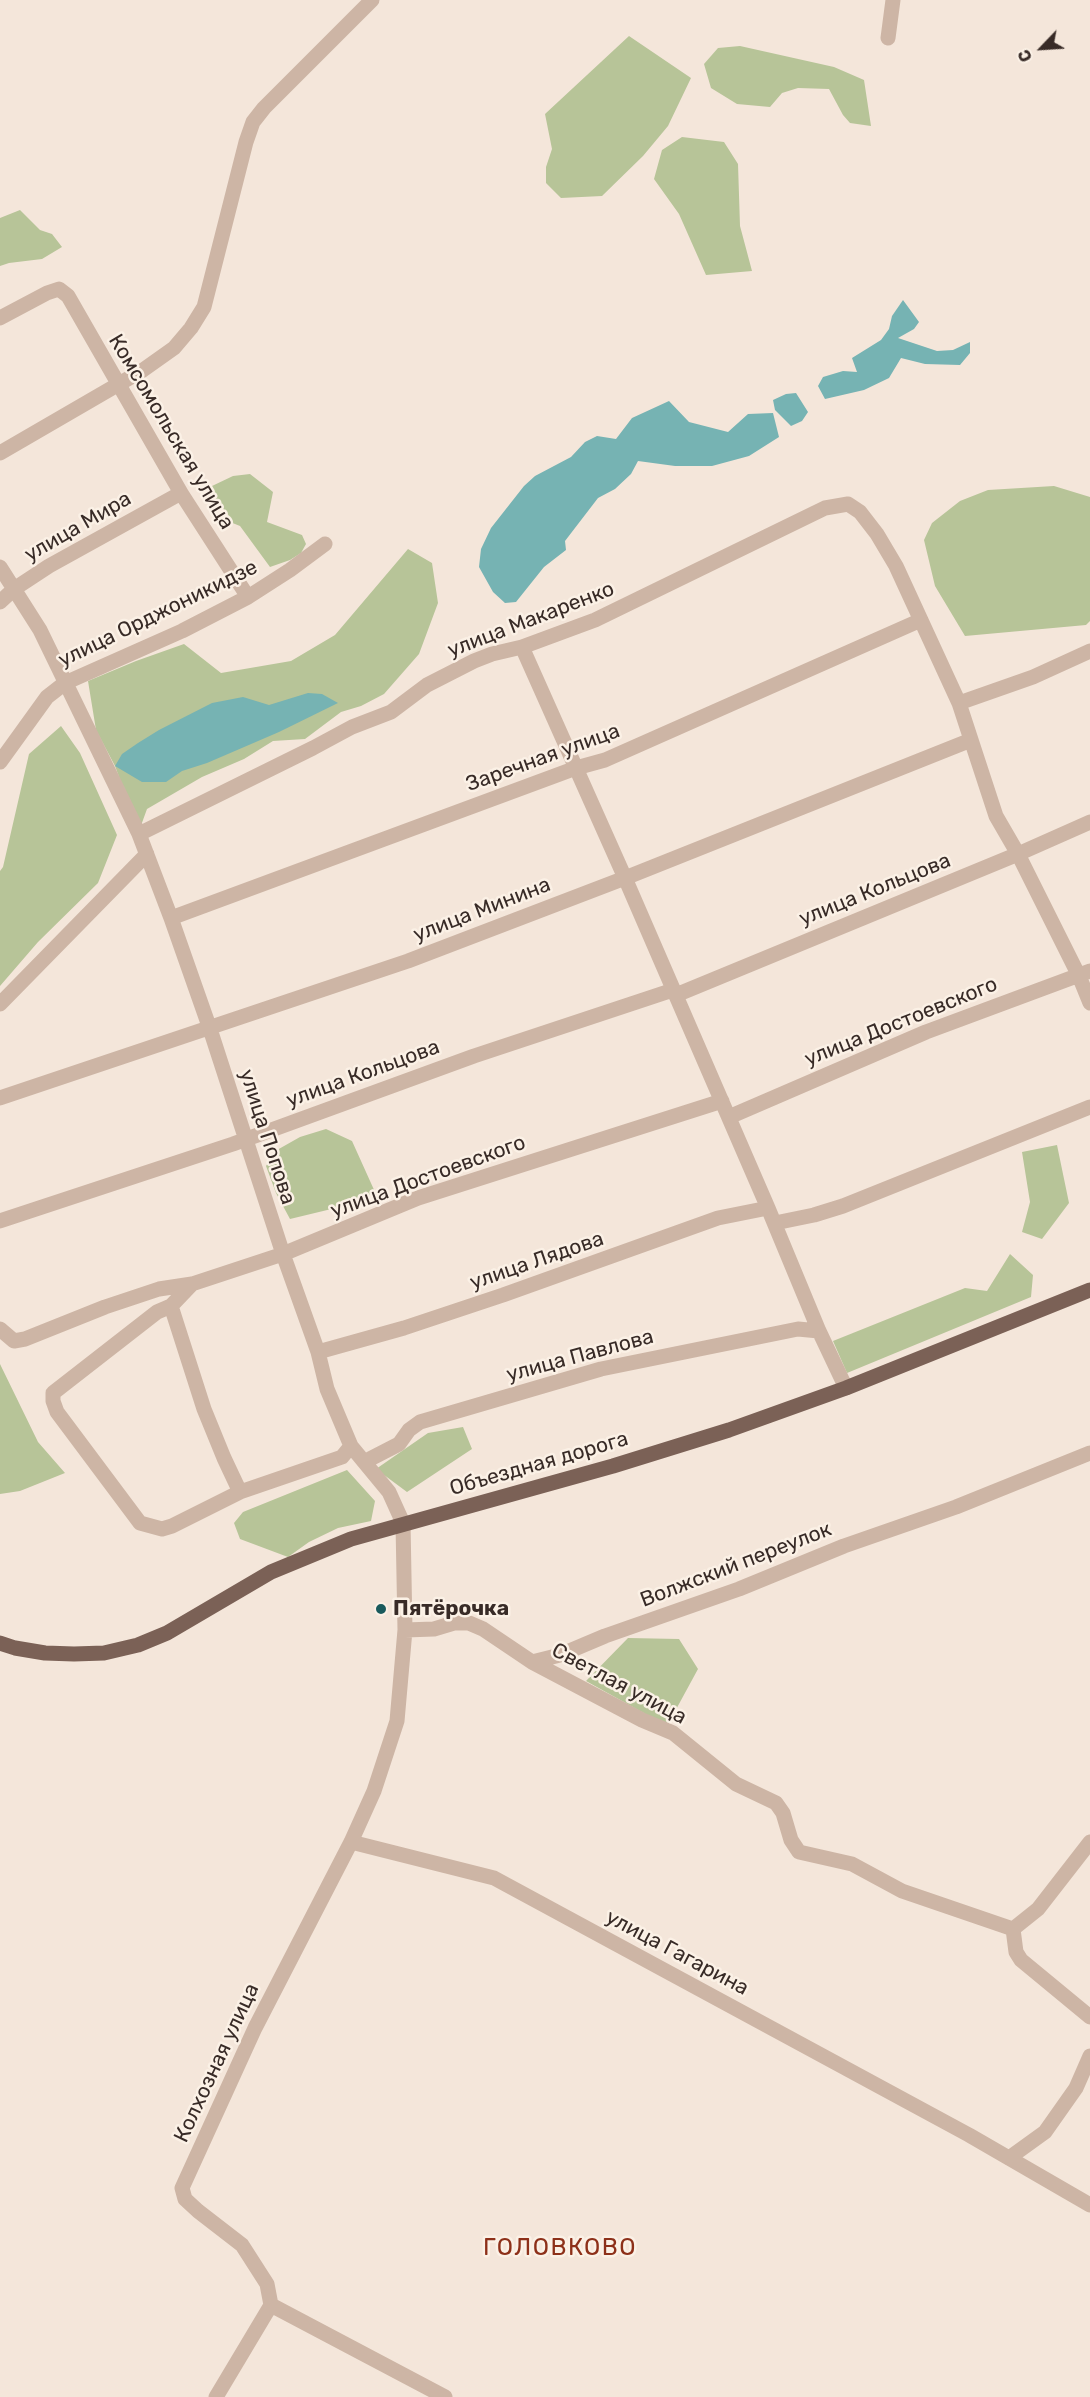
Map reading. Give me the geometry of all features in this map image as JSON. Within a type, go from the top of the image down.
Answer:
[{"type":"main road","name":"Объездная дорога","points":[[0,1642],[15,1648],[74,1654],[104,1653],[138,1646],[167,1633],[271,1572],[351,1539],[613,1466],[729,1430],[846,1388],[1090,1290]]},
{"type":"street","points":[[0,453],[118,386],[174,348],[191,328],[204,307],[253,122],[264,108],[372,0]]},
{"type":"street","points":[[888,38],[893,0]]},
{"type":"street","name":"Комсомольская улица","points":[[0,318],[47,293],[60,289],[68,296],[181,494],[248,597]]},
{"type":"street","name":"улица Мира","points":[[0,602],[14,589],[49,566],[181,494]]},
{"type":"street","name":"улица Макаренко","points":[[139,834],[351,727],[391,712],[427,684],[474,661],[522,647],[626,606],[825,508],[848,504],[860,512],[877,534],[896,566],[921,620]]},
{"type":"street","name":"улица Орджоникидзе","points":[[0,762],[47,697],[65,683],[182,631],[248,597],[291,570],[326,544]]},
{"type":"street","name":"улица Попова","points":[[0,567],[40,630],[139,834],[210,1029],[283,1254],[318,1352],[327,1389],[351,1446],[366,1461],[389,1492],[403,1523]]},
{"type":"street","points":[[921,620],[959,703],[996,816],[1084,974],[1090,1003]]},
{"type":"street","name":"Заречная улица","points":[[171,918],[576,768],[605,760],[921,620]]},
{"type":"street","points":[[522,647],[729,1117],[819,1331],[846,1388]]},
{"type":"street","points":[[959,703],[1033,677],[1090,651]]},
{"type":"street","name":"улица Минина","points":[[0,1098],[408,961],[625,878],[971,740]]},
{"type":"street","name":"улица Кольцова","points":[[0,1221],[246,1139],[474,1056],[674,993],[1018,854],[1090,822]]},
{"type":"street","points":[[0,1004],[147,854]]},
{"type":"street","name":"улица Достоевского","points":[[729,1117],[926,1032],[1084,974]]},
{"type":"street","name":"улица Достоевского","points":[[0,1329],[14,1341],[25,1339],[105,1307],[159,1289],[192,1284],[283,1254],[418,1198],[722,1101]]},
{"type":"street","points":[[775,1223],[843,1206],[941,1168],[980,1149],[1090,1107]]},
{"type":"street","name":"улица Лядова","points":[[318,1352],[404,1328],[502,1296],[718,1218],[768,1208]]},
{"type":"street","points":[[192,1284],[171,1306],[157,1312],[53,1393],[52,1401],[57,1413],[140,1523],[162,1529],[240,1492],[342,1457],[351,1446]]},
{"type":"street","points":[[171,1306],[204,1409],[240,1492]]},
{"type":"street","name":"улица Павлова","points":[[366,1461],[399,1444],[409,1430],[420,1422],[590,1372],[798,1329],[819,1331]]},
{"type":"street","name":"Волжский переулок","points":[[532,1662],[560,1655],[605,1636],[739,1589],[844,1546],[956,1507],[1090,1453]]},
{"type":"street","name":"Колхозная улица","points":[[271,2305],[267,2284],[242,2245],[185,2199],[182,2188],[255,2028],[351,1842],[374,1791],[398,1720],[405,1630],[403,1523]]},
{"type":"street","name":"Светлая улица","points":[[405,1630],[434,1629],[454,1623],[469,1623],[503,1641],[532,1662],[642,1720],[674,1733],[736,1784],[776,1803],[783,1813],[791,1840],[799,1852],[852,1864],[902,1891],[1013,1929]]},
{"type":"street","name":"улица Гагарина","points":[[351,1842],[494,1878],[969,2135],[1090,2205]]},
{"type":"street","points":[[1090,1842],[1038,1909],[1013,1929],[1016,1952],[1021,1960],[1090,2018]]},
{"type":"street","points":[[1009,2158],[1045,2132],[1076,2088],[1090,2056]]},
{"type":"street","points":[[216,2397],[271,2305],[445,2397]]},
{"type":"green space","points":[[629,36],[691,78],[668,126],[643,156],[602,196],[561,198],[546,183],[546,167],[552,149],[545,114]]},
{"type":"green space","points":[[740,46],[834,67],[864,80],[871,126],[850,123],[829,89],[798,88],[782,93],[770,107],[737,104],[711,88],[704,64],[718,48]]},
{"type":"green space","points":[[682,137],[724,142],[738,164],[740,226],[752,271],[706,275],[679,214],[654,179],[662,150]]},
{"type":"green space","points":[[20,210],[40,230],[52,234],[62,247],[42,259],[0,266],[0,218]]},
{"type":"green space","points":[[250,474],[273,492],[267,522],[302,535],[306,544],[301,553],[290,560],[270,567],[240,526],[230,522],[228,514],[215,500],[212,486],[233,476]]},
{"type":"green space","points":[[1054,486],[1090,497],[1090,621],[1086,625],[965,636],[935,586],[924,540],[932,523],[960,501],[988,490]]},
{"type":"green space","points":[[408,549],[432,563],[438,603],[419,654],[384,694],[361,706],[341,712],[305,739],[273,741],[244,759],[202,777],[147,809],[139,831],[115,766],[96,730],[88,681],[184,644],[221,673],[291,661],[335,635]]},
{"type":"green space","points":[[61,726],[80,753],[117,835],[98,883],[38,942],[0,986],[0,871],[3,867],[29,754]]},
{"type":"green space","points":[[326,1129],[352,1141],[375,1192],[348,1205],[290,1219],[276,1193],[266,1166],[277,1150],[300,1137]]},
{"type":"green space","points":[[1057,1145],[1069,1203],[1042,1239],[1022,1232],[1030,1202],[1022,1152]]},
{"type":"green space","points":[[1010,1254],[1033,1275],[1031,1297],[847,1373],[833,1341],[965,1288],[987,1291]]},
{"type":"green space","points":[[0,1364],[38,1442],[65,1473],[20,1491],[0,1494]]},
{"type":"green space","points":[[463,1427],[472,1449],[407,1492],[376,1469],[428,1433]]},
{"type":"green space","points":[[347,1470],[375,1501],[371,1521],[338,1528],[309,1542],[288,1557],[240,1539],[234,1523],[243,1512]]},
{"type":"green space","points":[[628,1638],[679,1639],[698,1669],[667,1726],[586,1681]]},
{"type":"water","points":[[903,300],[919,322],[914,329],[898,338],[937,351],[953,350],[970,342],[970,353],[960,365],[925,364],[901,358],[889,378],[864,390],[825,399],[818,386],[823,377],[843,371],[857,372],[852,358],[881,340],[889,329],[892,316]]},
{"type":"water","points":[[796,393],[808,412],[802,421],[791,426],[775,410],[773,400],[786,394]]},
{"type":"water","points":[[669,401],[689,422],[728,432],[748,414],[773,413],[779,437],[749,456],[712,466],[675,466],[638,461],[631,474],[615,489],[598,498],[565,541],[566,550],[544,567],[516,602],[505,603],[493,592],[479,567],[481,549],[491,528],[524,486],[535,476],[571,457],[585,442],[597,436],[616,439],[632,418]]},
{"type":"water","points":[[308,693],[322,694],[338,703],[279,732],[207,763],[182,771],[166,782],[142,782],[115,766],[122,754],[138,743],[212,703],[243,697],[269,705]]},
{"type":"place","name":"Пятёрочка","points":[[381,1609]]},
{"type":"district","name":"ГОЛОВКОВО","points":[[560,2248]]}]
